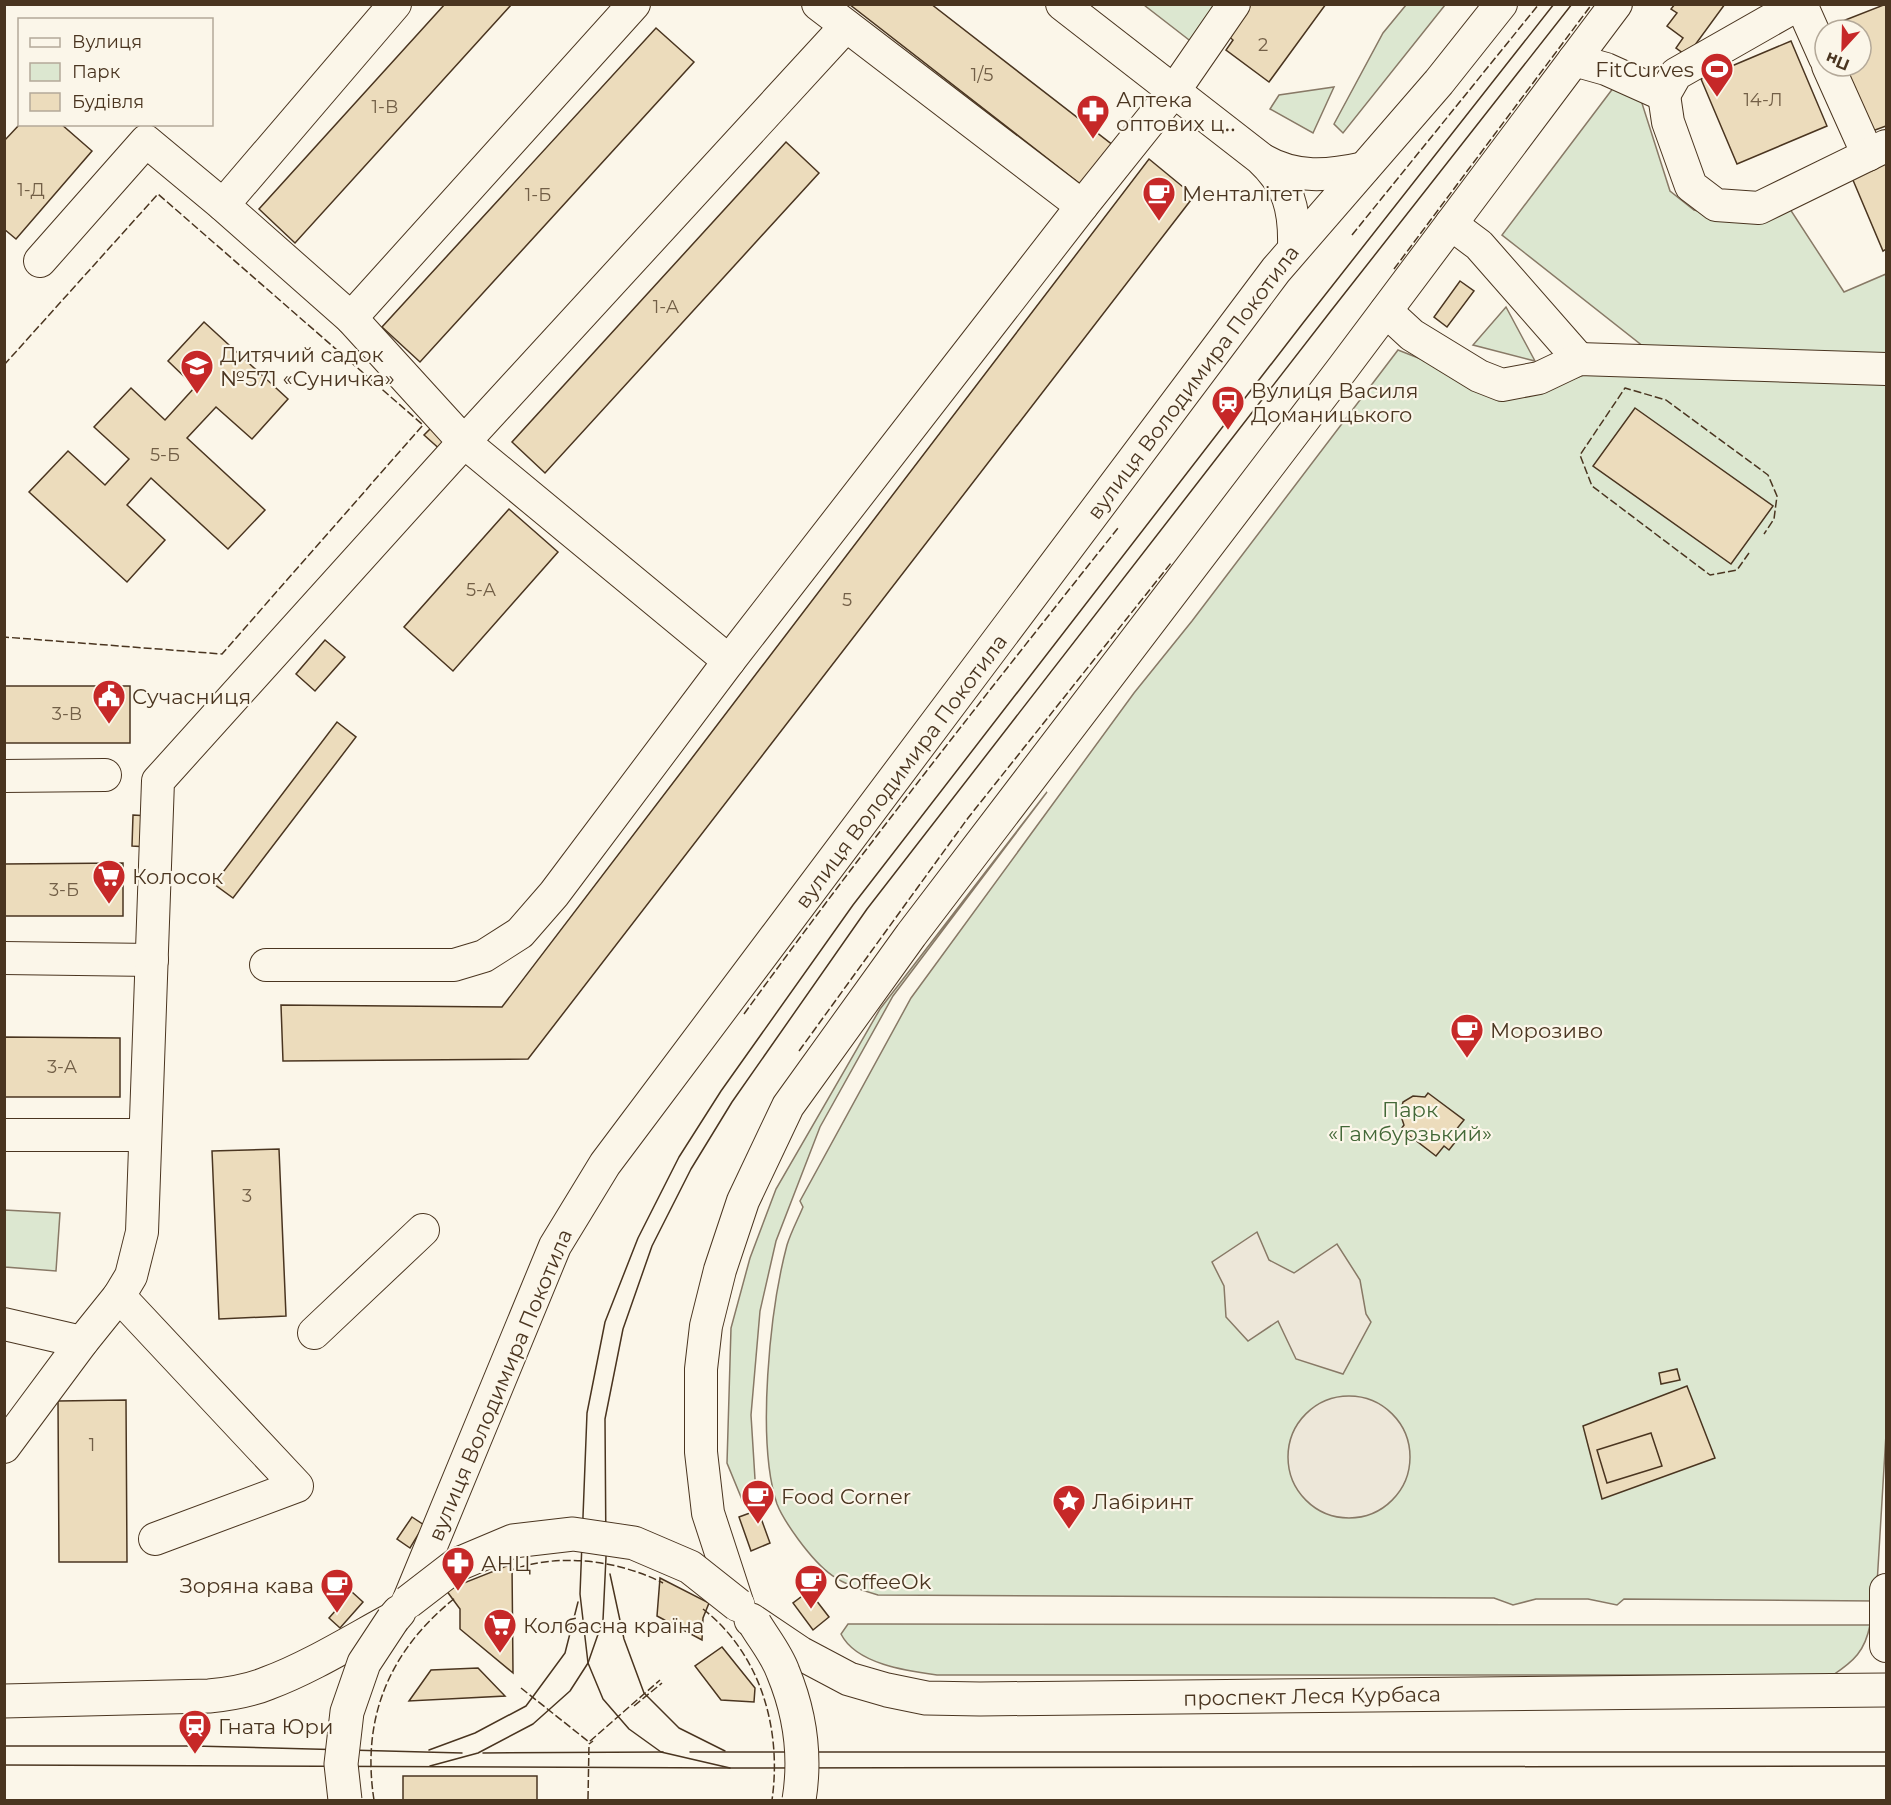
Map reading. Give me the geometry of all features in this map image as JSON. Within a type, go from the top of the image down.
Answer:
[{"type":"main road","points":[[4,1701],[209,1696],[239,1692],[269,1683],[400,1610],[456,1565],[513,1541],[573,1534],[634,1543],[690,1567],[747,1614],[783,1670],[799,1722],[803,1777],[799,1800]]},
{"type":"main road","points":[[345,1800],[341,1764],[347,1712],[364,1663],[400,1610]]},
{"type":"main road","name":"проспект Леся Курбаса","points":[[747,1614],[800,1653],[849,1678],[887,1690],[926,1698],[1887,1690]]},
{"type":"street","points":[[223,206],[395,4]]},
{"type":"street","points":[[351,318],[634,4]]},
{"type":"street","points":[[818,4],[1082,206]]},
{"type":"street","points":[[1062,4],[1274,171],[1288,196],[1295,222],[1294,247]]},
{"type":"street","points":[[266,964],[454,965],[484,956],[520,933],[554,894],[729,661],[1174,91],[1234,4]]},
{"type":"street","name":"вулиця Володимира Покотила","points":[[400,1610],[555,1246],[605,1164],[1294,247],[1438,82],[1501,4]]},
{"type":"street","points":[[747,1614],[708,1514],[701,1452],[701,1369],[706,1326],[729,1240],[742,1202],[788,1106],[911,935],[1386,311],[1616,4]]},
{"type":"street","points":[[1813,32],[1800,4],[1676,74],[1664,95],[1668,122],[1691,186],[1716,206],[1759,208],[1877,151],[1835,78]]},
{"type":"street","points":[[4,1447],[119,1296],[131,1276],[142,1232],[159,781],[464,442],[846,26]]},
{"type":"street","points":[[1574,60],[1606,69],[1664,95]]},
{"type":"street","points":[[40,261],[146,141],[351,318],[464,442],[729,661]]},
{"type":"street","points":[[1260,158],[1278,168],[1299,174],[1335,174],[1364,168]]},
{"type":"street","points":[[1451,224],[1479,245],[1579,359]]},
{"type":"street","points":[[1386,311],[1412,335],[1479,376],[1502,385],[1539,378],[1579,359],[1887,369]]},
{"type":"street","points":[[4,776],[105,775]]},
{"type":"street","points":[[4,958],[152,960]]},
{"type":"street","points":[[4,1135],[145,1135]]},
{"type":"street","points":[[314,1332],[423,1230]]},
{"type":"street","points":[[119,1296],[297,1486],[155,1539]]},
{"type":"street","points":[[4,1324],[82,1342]]},
{"type":"street","points":[[1887,1590],[1887,1646]]},
{"type":"green space","points":[[1144,5],[1220,5],[1193,43]]},
{"type":"green space","points":[[1406,5],[1445,5],[1343,133],[1334,124],[1383,33]]},
{"type":"green space","points":[[1334,87],[1313,133],[1270,109],[1279,95]]},
{"type":"green space","points":[[1614,87],[1640,97],[1670,191],[1694,210],[1724,217],[1790,209],[1844,292],[1886,274],[1886,360],[1653,354],[1502,235]]},
{"type":"green space","points":[[1506,307],[1535,361],[1473,345]]},
{"type":"green space","name":"Парк «Гамбурзький»","points":[[1398,350],[1477,381],[1551,387],[1592,372],[1886,377],[1886,1434],[1876,1601],[1624,1599],[1617,1605],[1588,1599],[1536,1599],[1513,1605],[1494,1598],[878,1595],[852,1586],[832,1576],[815,1561],[798,1539],[779,1509],[771,1477],[766,1411],[771,1338],[775,1304],[787,1245],[803,1207],[800,1201],[911,998],[1134,693],[1192,621]]},
{"type":"green space","points":[[1047,792],[893,996],[820,1127],[776,1241],[760,1311],[751,1415],[756,1495],[743,1502],[727,1463],[731,1328],[750,1258],[776,1189],[880,1009]]},
{"type":"green space","points":[[4,1210],[60,1213],[56,1271],[5,1267]]},
{"type":"green space","points":[[848,1624],[1870,1625],[1862,1649],[1847,1665],[1833,1675],[937,1675],[897,1668],[870,1659],[848,1644],[841,1634]]},
{"type":"shaded area","points":[[1257,1232],[1269,1260],[1294,1273],[1337,1244],[1360,1280],[1366,1314],[1371,1322],[1343,1374],[1296,1359],[1278,1321],[1248,1341],[1226,1317],[1224,1286],[1212,1262]]},
{"type":"shaded area","points":[[1349,1396],[1372,1401],[1392,1414],[1405,1434],[1410,1457],[1405,1480],[1392,1500],[1372,1513],[1349,1518],[1326,1513],[1306,1500],[1293,1480],[1288,1457],[1293,1434],[1306,1414],[1326,1401]]},
{"type":"building","points":[[445,4],[512,4],[295,243],[259,209]]},
{"type":"building","points":[[849,4],[931,4],[1114,146],[1083,186]]},
{"type":"building","points":[[1245,4],[1326,4],[1269,82],[1226,50],[1233,40],[1225,33]]},
{"type":"building","points":[[1675,4],[1725,4],[1687,56],[1676,48],[1683,38],[1667,26],[1677,13],[1671,9]]},
{"type":"building","points":[[1886,4],[1886,126],[1867,133],[1845,78],[1873,78],[1873,18],[1850,18]]},
{"type":"building","points":[[656,28],[694,62],[420,362],[382,327]]},
{"type":"building","points":[[1791,41],[1827,126],[1737,164],[1701,79]]},
{"type":"building","points":[[18,126],[63,126],[92,151],[16,239],[4,229],[4,141]]},
{"type":"building","points":[[786,142],[819,173],[545,473],[512,442]]},
{"type":"building","points":[[1886,149],[1886,249],[1883,251],[1847,166]]},
{"type":"building","points":[[1149,159],[1194,196],[528,1059],[283,1061],[281,1005],[502,1007]]},
{"type":"building","points":[[1460,281],[1474,291],[1447,327],[1434,317]]},
{"type":"building","points":[[204,322],[288,399],[252,439],[216,407],[187,438],[265,510],[228,549],[151,478],[127,505],[165,540],[127,582],[29,492],[68,451],[105,485],[129,459],[94,427],[131,388],[165,420],[195,387],[168,361]]},
{"type":"building","points":[[1635,408],[1773,506],[1731,564],[1593,466]]},
{"type":"building","points":[[437,422],[455,439],[443,452],[424,435]]},
{"type":"building","points":[[509,509],[558,552],[453,671],[404,627]]},
{"type":"building","points":[[325,640],[345,657],[315,691],[296,674]]},
{"type":"building","points":[[4,686],[130,686],[130,743],[4,743]]},
{"type":"building","points":[[337,722],[356,737],[233,898],[214,884]]},
{"type":"building","points":[[133,815],[149,816],[148,847],[132,846]]},
{"type":"building","points":[[123,863],[123,916],[4,916],[4,864]]},
{"type":"building","points":[[4,1037],[120,1038],[120,1097],[4,1097]]},
{"type":"building","points":[[1428,1093],[1464,1120],[1455,1131],[1460,1136],[1449,1150],[1444,1146],[1436,1156],[1401,1129],[1404,1125],[1400,1113],[1403,1102],[1413,1096],[1425,1097]]},
{"type":"building","points":[[279,1149],[286,1316],[219,1319],[212,1151]]},
{"type":"building","points":[[1677,1369],[1680,1380],[1661,1384],[1659,1373]]},
{"type":"building","points":[[1687,1386],[1715,1458],[1602,1499],[1583,1426]]},
{"type":"building","points":[[126,1400],[127,1562],[59,1562],[58,1401]]},
{"type":"building","points":[[1651,1433],[1662,1466],[1607,1483],[1597,1450]]},
{"type":"building","points":[[758,1510],[770,1543],[751,1551],[739,1517]]},
{"type":"building","points":[[412,1517],[424,1525],[410,1548],[397,1539]]},
{"type":"building","points":[[512,1564],[513,1673],[460,1629],[460,1609],[446,1590]]},
{"type":"building","points":[[660,1578],[709,1603],[703,1618],[702,1640],[657,1616]]},
{"type":"building","name":"CoffeeOk","points":[[809,1591],[829,1617],[813,1630],[793,1603]]},
{"type":"building","points":[[352,1592],[363,1602],[340,1628],[329,1618]]},
{"type":"building","points":[[722,1647],[755,1688],[754,1702],[721,1700],[695,1666]]},
{"type":"building","points":[[478,1668],[505,1696],[409,1701],[431,1670]]},
{"type":"building","points":[[403,1776],[537,1776],[537,1800],[403,1800]]},
{"type":"tram line","points":[[730,1768],[661,1752],[629,1729],[603,1699],[588,1663],[580,1594],[587,1413],[605,1322],[638,1238],[679,1157],[721,1091],[853,905],[1303,323],[1554,4]]},
{"type":"tram line","points":[[430,1766],[478,1753],[533,1724],[570,1691],[588,1663],[603,1620],[606,1557],[605,1419],[623,1329],[652,1246],[691,1169],[732,1102],[867,909],[1572,4]]},
{"type":"tram line","points":[[610,1574],[624,1639],[644,1693],[679,1728],[725,1751]]},
{"type":"tram line","points":[[429,1750],[475,1733],[526,1706],[565,1653],[578,1602]]},
{"type":"tram line","points":[[4,1746],[194,1746],[462,1753]]},
{"type":"tram line","points":[[483,1753],[663,1752]]},
{"type":"tram line","points":[[690,1752],[1886,1752]]},
{"type":"tram line","points":[[4,1765],[730,1768],[1886,1766]]},
{"type":"fence","points":[[1352,235],[1539,4]]},
{"type":"fence","points":[[1394,269],[1592,4]]},
{"type":"fence","points":[[4,365],[158,194],[423,425],[222,654],[4,637]]},
{"type":"fence","points":[[1749,553],[1737,570],[1710,575],[1592,486],[1580,455],[1625,388],[1666,400],[1768,475],[1777,496],[1774,519],[1764,534]]},
{"type":"fence","points":[[744,1014],[975,708],[1118,528]]},
{"type":"fence","points":[[799,1051],[968,818],[1171,563]]},
{"type":"fence","points":[[509,1571],[547,1562],[587,1561],[627,1569],[663,1583]]},
{"type":"fence","points":[[374,1800],[371,1770],[372,1741],[385,1687],[397,1663],[413,1640],[432,1618],[455,1598]]},
{"type":"fence","points":[[703,1609],[723,1627],[740,1648],[763,1695],[774,1747],[772,1800]]},
{"type":"fence","points":[[521,1688],[589,1742],[660,1680]]},
{"type":"fence","points":[[634,1706],[662,1683]]},
{"type":"fence","points":[[588,1799],[589,1744],[593,1741]]},
{"type":"place","name":"FitCurves","points":[[1717,98]]},
{"type":"place","name":"Аптека оптових ц‥","points":[[1093,140]]},
{"type":"place","name":"Менталітет","points":[[1159,222]]},
{"type":"place","name":"Дитячий садок №571 «Суничка»","points":[[197,395]]},
{"type":"place","name":"Вулиця Василя Доманицького","points":[[1228,431]]},
{"type":"place","name":"Сучасниця","points":[[109,725]]},
{"type":"place","name":"Колосок","points":[[109,905]]},
{"type":"place","name":"Морозиво","points":[[1467,1059]]},
{"type":"place","name":"Food Corner","points":[[758,1525]]},
{"type":"place","name":"Лабіринт","points":[[1069,1530]]},
{"type":"place","name":"АНЦ","points":[[458,1592]]},
{"type":"place","name":"CoffeeOk","points":[[811,1610]]},
{"type":"place","name":"Зоряна кава","points":[[337,1614]]},
{"type":"place","name":"Колбасна країна","points":[[500,1654]]},
{"type":"place","name":"Гната Юри","points":[[195,1755]]}]
